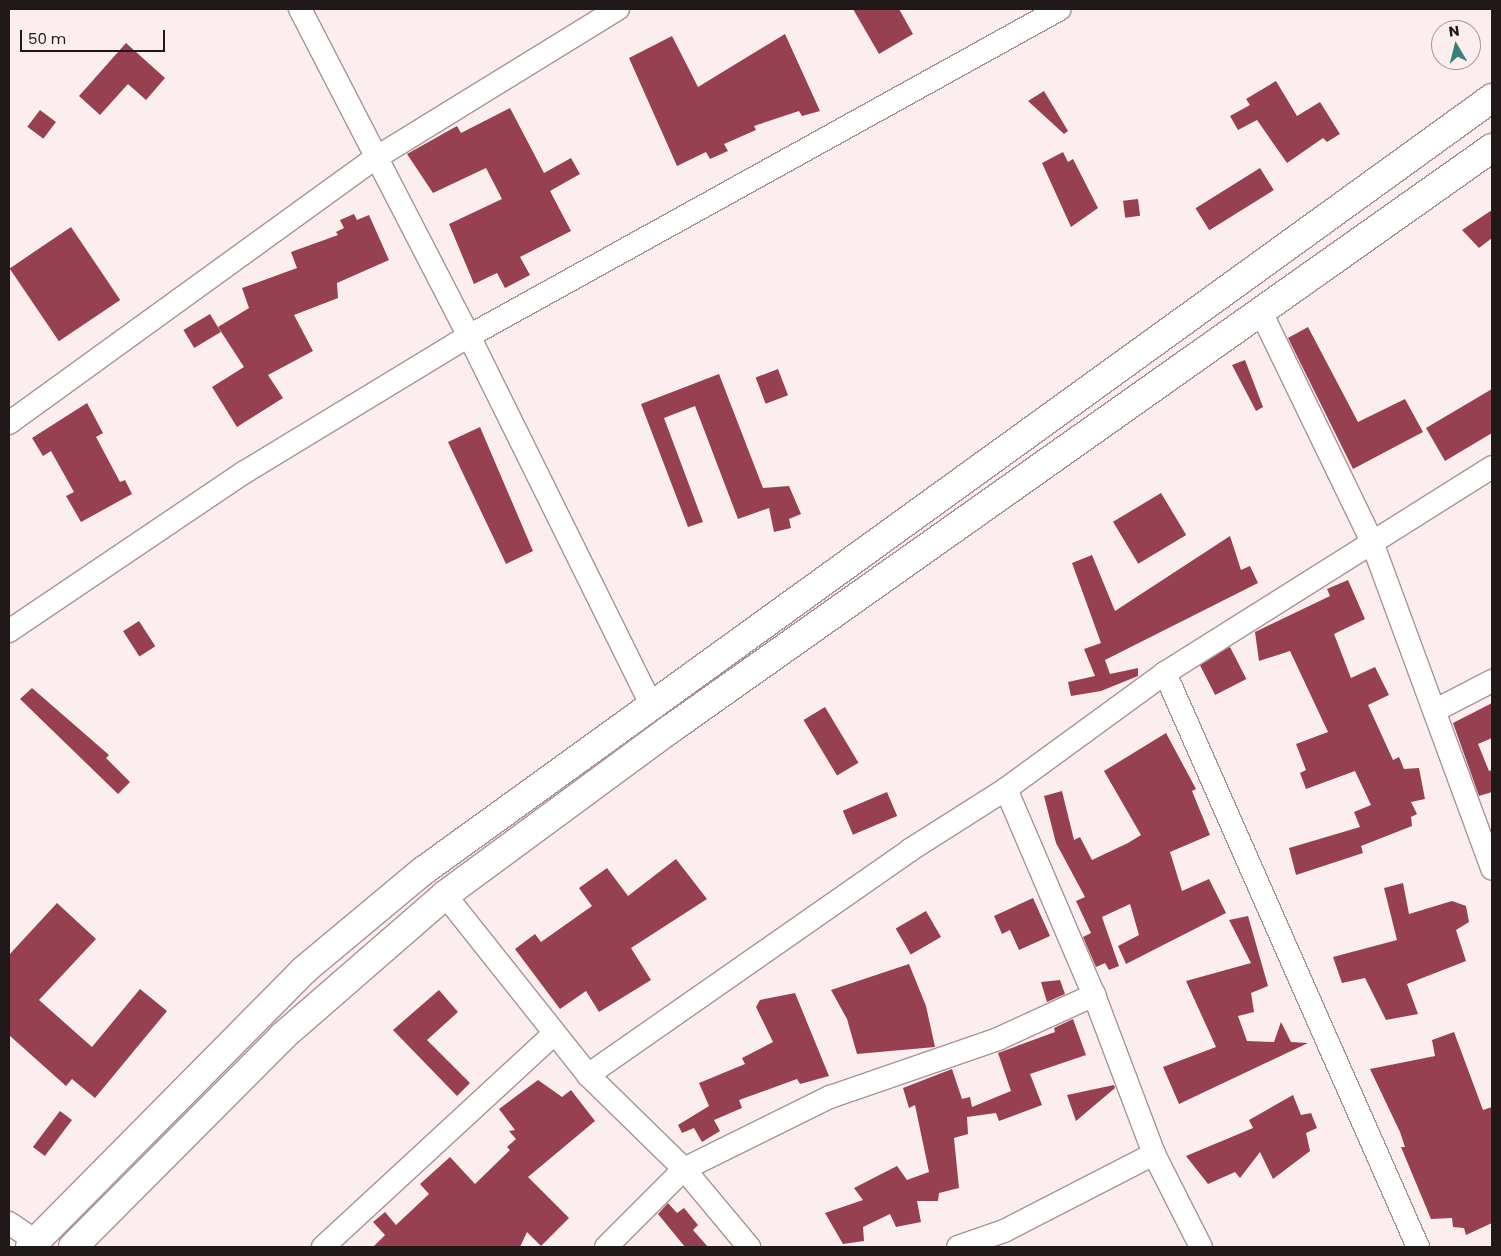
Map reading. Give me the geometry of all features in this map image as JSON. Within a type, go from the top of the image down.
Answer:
[{"type":"main road","points":[[33,1244],[304,970],[423,871],[1492,98]]},
{"type":"main road","points":[[73,1247],[283,1036],[445,895],[634,755],[1492,148]]},
{"type":"main road","points":[[613,734],[634,755]]},
{"type":"street","points":[[300,9],[469,336],[650,706]]},
{"type":"street","points":[[9,423],[377,157],[618,9]]},
{"type":"street","points":[[9,631],[245,472],[469,336],[1060,9]]},
{"type":"street","points":[[1261,312],[1372,542],[1436,710],[1492,869]]},
{"type":"street","points":[[588,1075],[910,850],[1006,789],[1165,673],[1492,467]]},
{"type":"street","points":[[1165,673],[1418,1247]]},
{"type":"street","points":[[1436,710],[1492,681]]},
{"type":"street","points":[[1006,789],[1094,995],[1154,1154],[1201,1247]]},
{"type":"street","points":[[445,895],[588,1075],[684,1170],[750,1247]]},
{"type":"street","points":[[606,1247],[684,1170],[830,1097],[998,1039],[1094,995]]},
{"type":"street","points":[[323,1247],[554,1034]]},
{"type":"street","points":[[958,1247],[1007,1239],[1154,1154]]},
{"type":"street","points":[[9,1223],[33,1244]]},
{"type":"building","points":[[853,9],[899,9],[913,34],[879,54]]},
{"type":"building","points":[[785,34],[820,111],[802,116],[799,111],[754,126],[756,130],[724,144],[728,151],[710,159],[706,152],[677,166],[629,58],[672,36],[698,87]]},
{"type":"building","points":[[126,43],[165,78],[146,100],[128,84],[100,115],[79,96]]},
{"type":"building","points":[[1276,81],[1297,116],[1320,102],[1340,134],[1327,142],[1323,138],[1287,163],[1257,120],[1238,130],[1230,116],[1250,105],[1246,99]]},
{"type":"building","points":[[1044,91],[1068,131],[1064,134],[1028,101]]},
{"type":"building","points":[[510,108],[544,173],[571,158],[580,174],[550,191],[571,231],[520,257],[530,275],[505,288],[497,273],[474,284],[449,224],[502,199],[486,168],[433,193],[407,154],[457,126],[461,133]]},
{"type":"building","points":[[40,110],[56,122],[43,139],[27,127]]},
{"type":"building","points":[[1063,152],[1068,162],[1073,159],[1098,208],[1071,227],[1042,163]]},
{"type":"building","points":[[1260,168],[1274,190],[1209,230],[1196,208]]},
{"type":"building","points":[[1138,199],[1140,216],[1125,218],[1123,201]]},
{"type":"building","points":[[1492,210],[1492,238],[1479,248],[1462,230]]},
{"type":"building","points":[[354,214],[357,220],[369,215],[389,260],[337,283],[338,298],[294,315],[313,351],[268,375],[283,398],[237,427],[212,387],[244,367],[218,327],[249,308],[242,288],[297,268],[291,252],[338,235],[336,232],[344,228],[340,220]]},
{"type":"building","points":[[71,227],[120,300],[59,341],[10,268]]},
{"type":"building","points":[[210,314],[221,332],[194,348],[183,330]]},
{"type":"building","points":[[1308,327],[1358,422],[1405,399],[1423,432],[1353,469],[1288,338]]},
{"type":"building","points":[[1245,360],[1263,407],[1256,411],[1232,365]]},
{"type":"building","points":[[778,369],[788,395],[766,404],[756,378]]},
{"type":"building","points":[[719,374],[763,488],[789,486],[801,514],[789,519],[791,528],[774,532],[769,508],[738,519],[695,406],[664,418],[703,522],[688,527],[641,404]]},
{"type":"building","points":[[1492,389],[1492,433],[1445,461],[1426,428]]},
{"type":"building","points":[[87,403],[103,433],[96,437],[120,482],[125,480],[132,494],[81,522],[66,496],[74,492],[51,451],[43,456],[32,438]]},
{"type":"building","points":[[480,427],[533,551],[506,564],[448,442]]},
{"type":"building","points":[[1161,493],[1186,535],[1138,564],[1113,522]]},
{"type":"building","points":[[1230,536],[1241,570],[1250,566],[1258,583],[1105,660],[1110,674],[1138,668],[1138,676],[1101,691],[1071,696],[1068,682],[1095,676],[1084,649],[1101,643],[1072,563],[1092,555],[1115,611]]},
{"type":"building","points":[[1348,580],[1365,619],[1334,634],[1351,678],[1375,667],[1389,695],[1368,705],[1393,760],[1399,757],[1404,769],[1419,768],[1425,799],[1411,802],[1417,814],[1411,817],[1412,826],[1361,846],[1363,853],[1296,875],[1289,848],[1360,827],[1354,812],[1371,805],[1355,771],[1306,789],[1300,773],[1306,770],[1296,744],[1328,732],[1290,651],[1259,661],[1255,632],[1330,596],[1327,589]]},
{"type":"building","points":[[139,621],[155,646],[139,657],[123,631]]},
{"type":"building","points":[[1230,647],[1246,679],[1215,695],[1199,663]]},
{"type":"building","points":[[32,688],[109,755],[106,758],[130,782],[118,794],[20,699]]},
{"type":"building","points":[[1492,703],[1492,738],[1478,744],[1489,771],[1492,770],[1492,792],[1479,796],[1453,723]]},
{"type":"building","points":[[825,707],[858,763],[837,776],[804,720]]},
{"type":"building","points":[[1166,733],[1196,789],[1192,791],[1210,835],[1170,852],[1182,891],[1209,879],[1226,913],[1126,964],[1118,946],[1139,935],[1130,904],[1102,917],[1119,966],[1109,970],[1105,963],[1096,967],[1083,937],[1091,933],[1076,901],[1085,897],[1056,843],[1044,796],[1062,791],[1074,840],[1080,837],[1092,860],[1128,843],[1141,835],[1104,771]]},
{"type":"building","points":[[887,792],[897,816],[853,835],[843,811]]},
{"type":"building","points":[[676,859],[707,899],[631,948],[651,980],[599,1012],[586,991],[560,1009],[515,949],[535,934],[541,942],[592,906],[579,888],[607,868],[628,896]]},
{"type":"building","points":[[1403,883],[1409,914],[1452,901],[1466,906],[1469,922],[1456,930],[1466,961],[1407,984],[1418,1014],[1386,1020],[1365,978],[1342,983],[1333,957],[1397,940],[1384,888]]},
{"type":"building","points":[[1033,898],[1050,936],[1019,950],[1010,930],[1002,934],[994,916]]},
{"type":"building","points":[[57,903],[96,939],[39,1000],[92,1047],[140,989],[167,1011],[95,1098],[72,1079],[66,1086],[9,1035],[9,955]]},
{"type":"building","points":[[926,911],[941,937],[911,954],[896,928]]},
{"type":"building","points":[[1248,916],[1268,986],[1251,993],[1254,1012],[1238,1016],[1247,1041],[1274,1042],[1281,1022],[1291,1042],[1308,1043],[1179,1104],[1163,1067],[1216,1047],[1186,981],[1251,963],[1229,920]]},
{"type":"building","points":[[909,964],[926,1006],[935,1047],[857,1054],[847,1019],[831,990]]},
{"type":"building","points":[[1060,980],[1065,994],[1047,1002],[1041,982]]},
{"type":"building","points":[[439,990],[458,1012],[427,1040],[470,1083],[457,1096],[393,1030]]},
{"type":"building","points":[[795,993],[829,1076],[800,1084],[797,1079],[739,1100],[742,1108],[714,1120],[720,1131],[702,1142],[694,1128],[682,1133],[678,1125],[709,1106],[699,1083],[745,1064],[742,1058],[773,1042],[756,1007],[760,1000]]},
{"type":"building","points":[[1073,1019],[1086,1055],[1030,1074],[1042,1105],[999,1121],[996,1113],[967,1117],[968,1134],[954,1138],[959,1188],[939,1193],[938,1201],[917,1201],[921,1222],[896,1227],[890,1214],[863,1227],[864,1241],[843,1244],[825,1213],[863,1200],[854,1188],[897,1166],[907,1180],[929,1172],[915,1105],[909,1108],[903,1088],[952,1069],[962,1099],[970,1097],[972,1107],[1011,1091],[998,1053],[1055,1032],[1054,1028]]},
{"type":"building","points":[[1454,1032],[1483,1110],[1492,1107],[1492,1223],[1466,1235],[1464,1228],[1453,1227],[1452,1218],[1431,1219],[1401,1147],[1405,1147],[1400,1132],[1370,1069],[1435,1056],[1432,1040]]},
{"type":"building","points":[[538,1080],[562,1097],[571,1090],[595,1121],[528,1177],[569,1218],[541,1246],[527,1232],[520,1247],[373,1247],[385,1235],[373,1222],[385,1212],[396,1225],[429,1194],[420,1184],[450,1157],[475,1184],[510,1150],[507,1147],[516,1139],[509,1131],[515,1130],[499,1109]]},
{"type":"building","points":[[1114,1085],[1115,1088],[1076,1121],[1067,1095]]},
{"type":"building","points":[[1293,1095],[1301,1115],[1311,1113],[1317,1128],[1306,1133],[1310,1151],[1273,1179],[1260,1152],[1240,1178],[1235,1172],[1208,1184],[1186,1156],[1253,1128],[1249,1120]]},
{"type":"building","points":[[60,1111],[72,1120],[45,1156],[33,1147]]},
{"type":"building","points":[[668,1203],[677,1213],[684,1208],[698,1225],[693,1230],[708,1247],[685,1247],[658,1214]]}]
